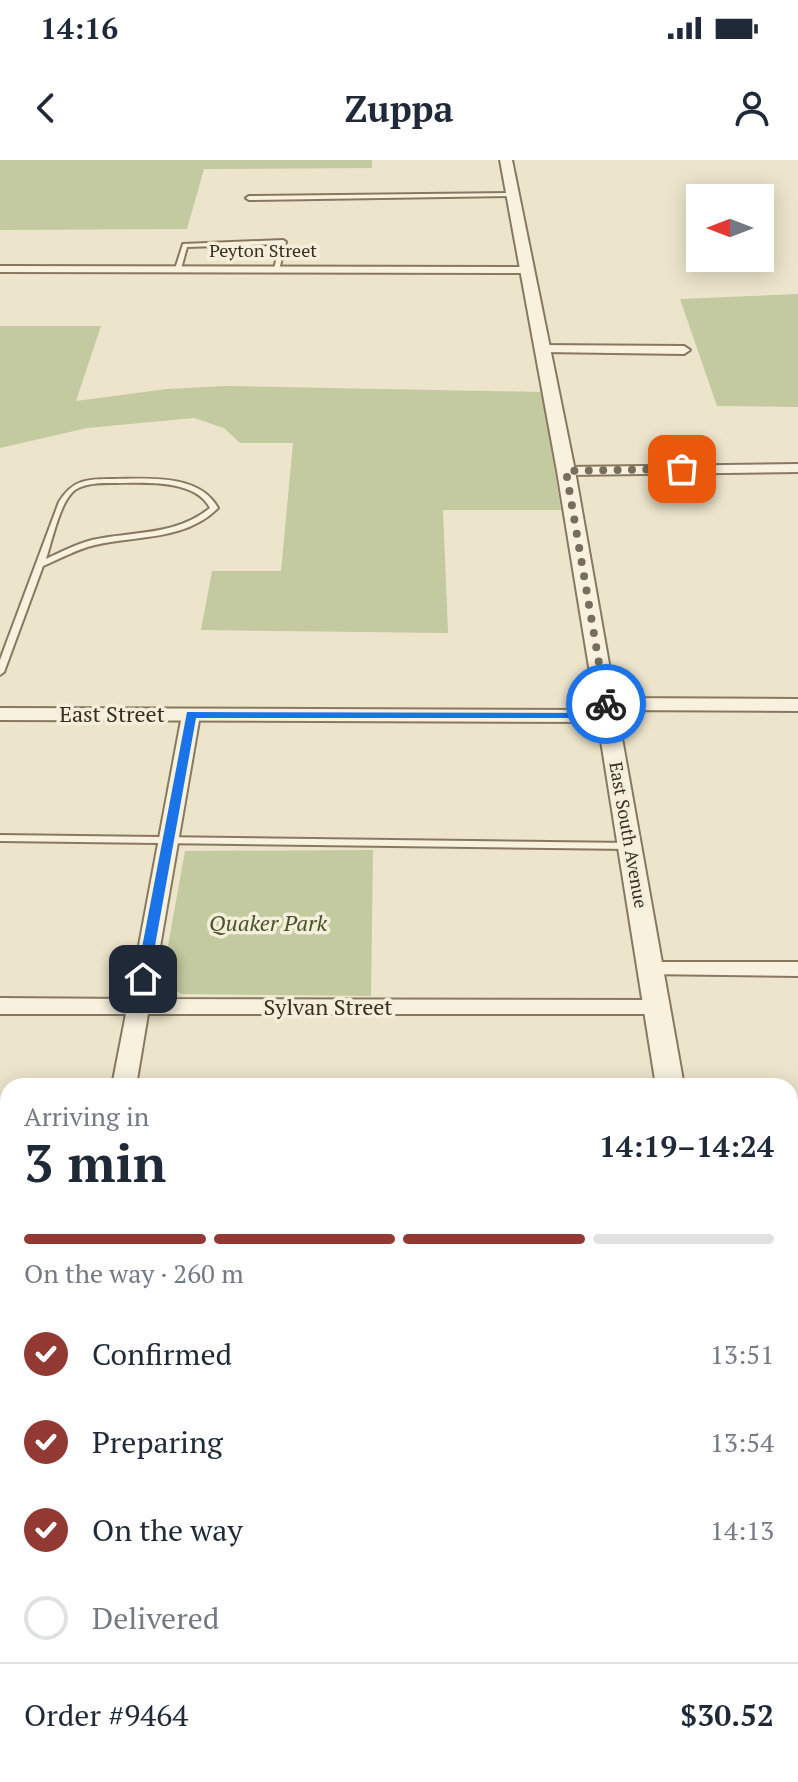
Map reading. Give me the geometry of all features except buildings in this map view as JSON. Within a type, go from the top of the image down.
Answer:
[{"type":"street","name":"East South Avenue","points":[[506,160],[566,471],[669,1078]]},
{"type":"street","name":"Peyton Street","points":[[0,269],[527,270]]},
{"type":"street","points":[[542,348],[684,350]]},
{"type":"street","points":[[566,471],[798,468]]},
{"type":"street","name":"East Street","points":[[0,714],[191,715],[798,705]]},
{"type":"street","points":[[125,1078],[191,715]]},
{"type":"street","points":[[650,969],[798,969]]},
{"type":"street","name":"Sylvan Street","points":[[0,1006],[657,1008]]},
{"type":"lane","points":[[249,198],[512,195]]},
{"type":"lane","points":[[178,269],[185,245],[200,242],[283,242],[277,269]]},
{"type":"lane","points":[[0,672],[40,565],[65,499],[73,488],[91,483],[181,484],[204,493],[214,508],[205,518],[189,526],[87,544],[40,565]]},
{"type":"lane","points":[[0,838],[630,846]]},
{"type":"green space","points":[[0,160],[372,160],[372,168],[204,169],[187,229],[0,230]]},
{"type":"green space","points":[[798,294],[798,407],[717,406],[680,299]]},
{"type":"green space","points":[[0,326],[101,326],[76,401],[167,389],[226,386],[542,392],[561,510],[443,510],[448,633],[201,630],[212,571],[281,571],[293,443],[240,443],[224,428],[194,418],[87,428],[0,448]]},
{"type":"green space","name":"Quaker Park","points":[[373,850],[371,996],[182,994],[165,985],[162,979],[185,851]]},
{"type":"way so far","points":[[606,704],[566,471],[682,469]]},
{"type":"route","points":[[143,979],[191,715],[608,716],[606,704]]}]
